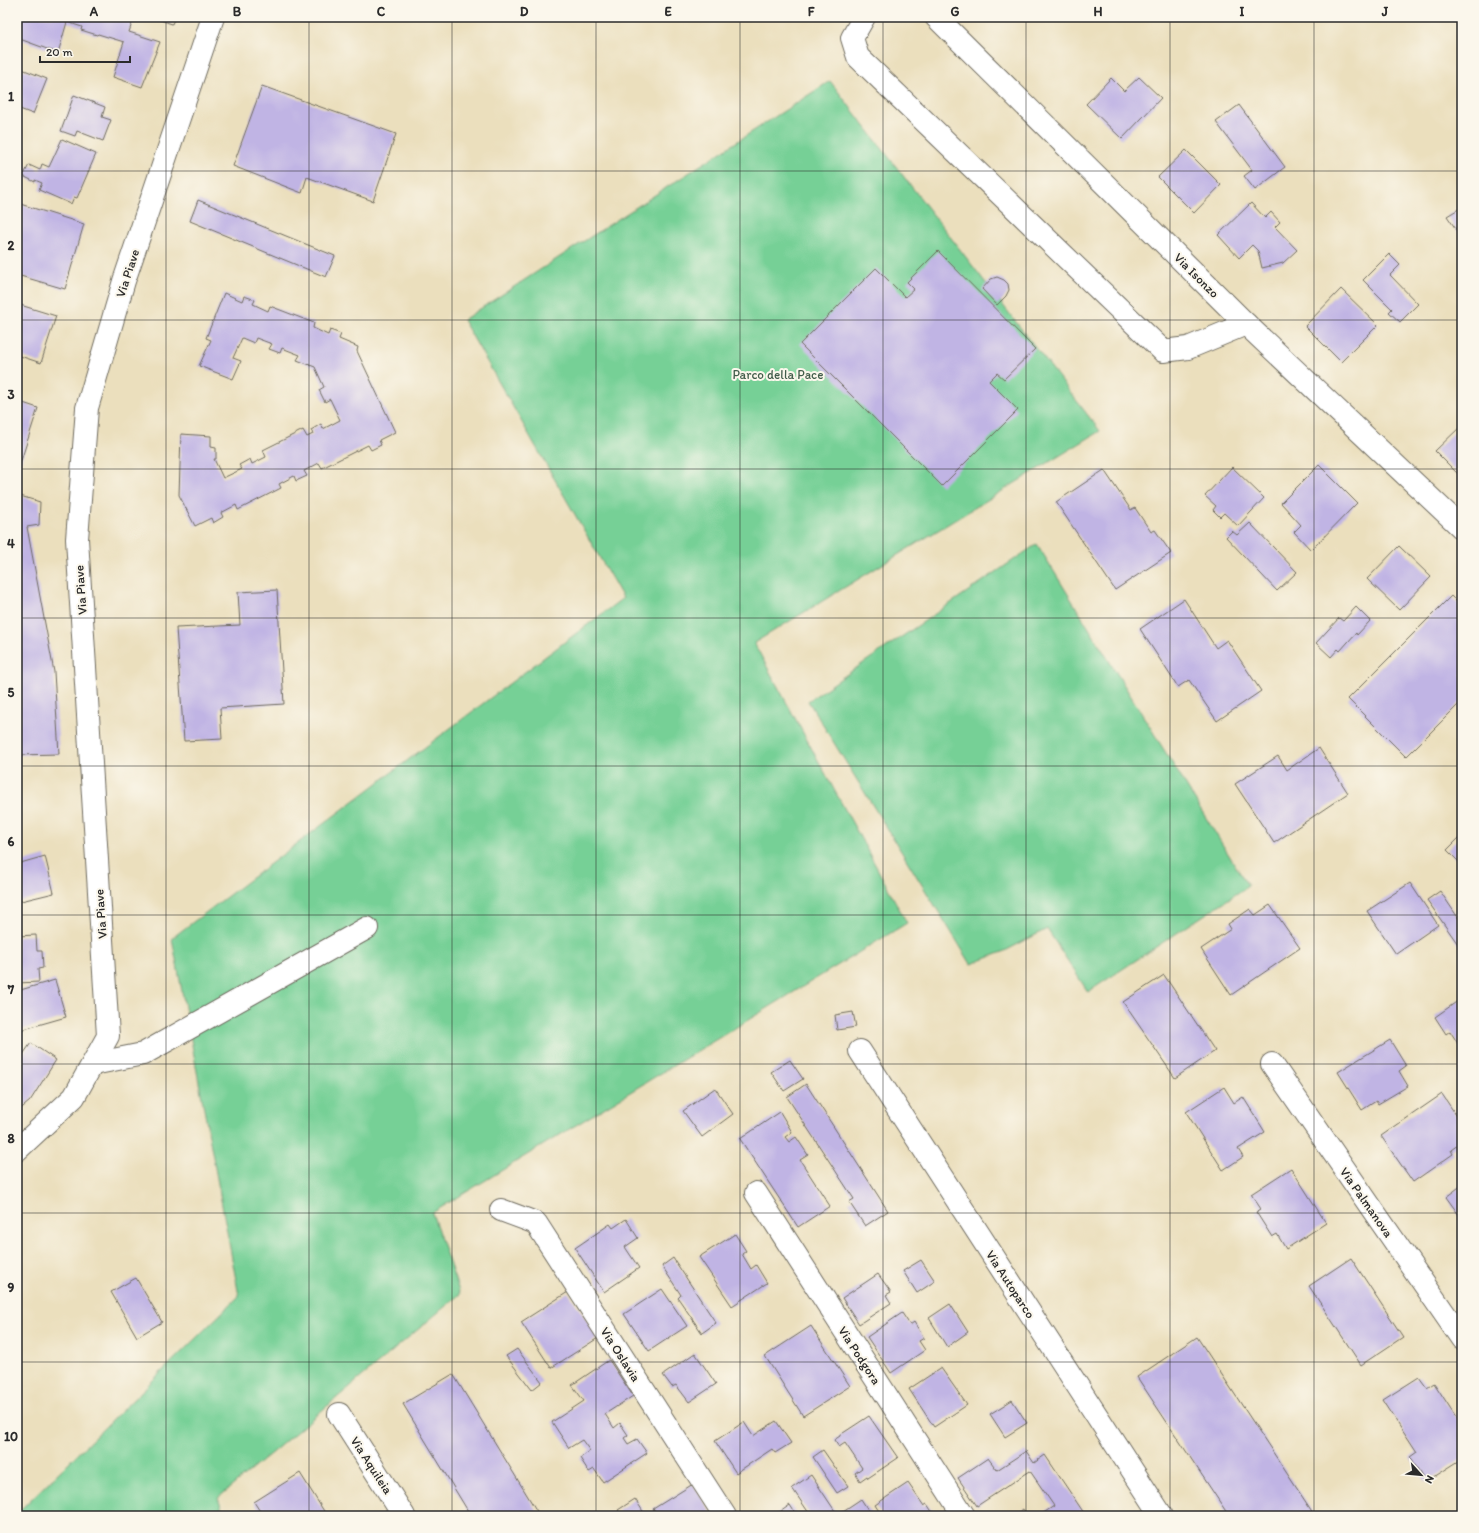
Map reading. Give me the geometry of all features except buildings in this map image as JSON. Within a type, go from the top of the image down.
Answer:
[{"type":"street","name":"Via Piave","points":[[17,1150],[74,1097],[108,1036],[76,539],[87,408],[124,281],[213,17]]},
{"type":"street","points":[[864,17],[852,38],[858,58],[1162,351],[1188,348],[1246,324]]},
{"type":"street","name":"Via Isonzo","points":[[936,17],[1246,324],[1462,528]]},
{"type":"street","points":[[92,1064],[143,1054],[367,928]]},
{"type":"street","name":"Via Autoparco","points":[[860,1051],[1162,1516]]},
{"type":"street","name":"Via Palmanova","points":[[1272,1064],[1462,1339]]},
{"type":"street","name":"Via Podgora","points":[[756,1193],[964,1516]]},
{"type":"street","name":"Via Oslavia","points":[[501,1210],[536,1223],[725,1516]]},
{"type":"street","name":"Via Aquileia","points":[[339,1414],[404,1516]]},
{"type":"green space","name":"Parco della Pace","points":[[830,81],[1100,431],[754,643],[907,923],[432,1213],[460,1294],[218,1498],[224,1516],[17,1516],[17,1513],[239,1296],[172,938],[623,598],[463,320]]},
{"type":"green space","points":[[1037,544],[1248,886],[1088,992],[1047,929],[1003,952],[971,964],[808,701]]}]
